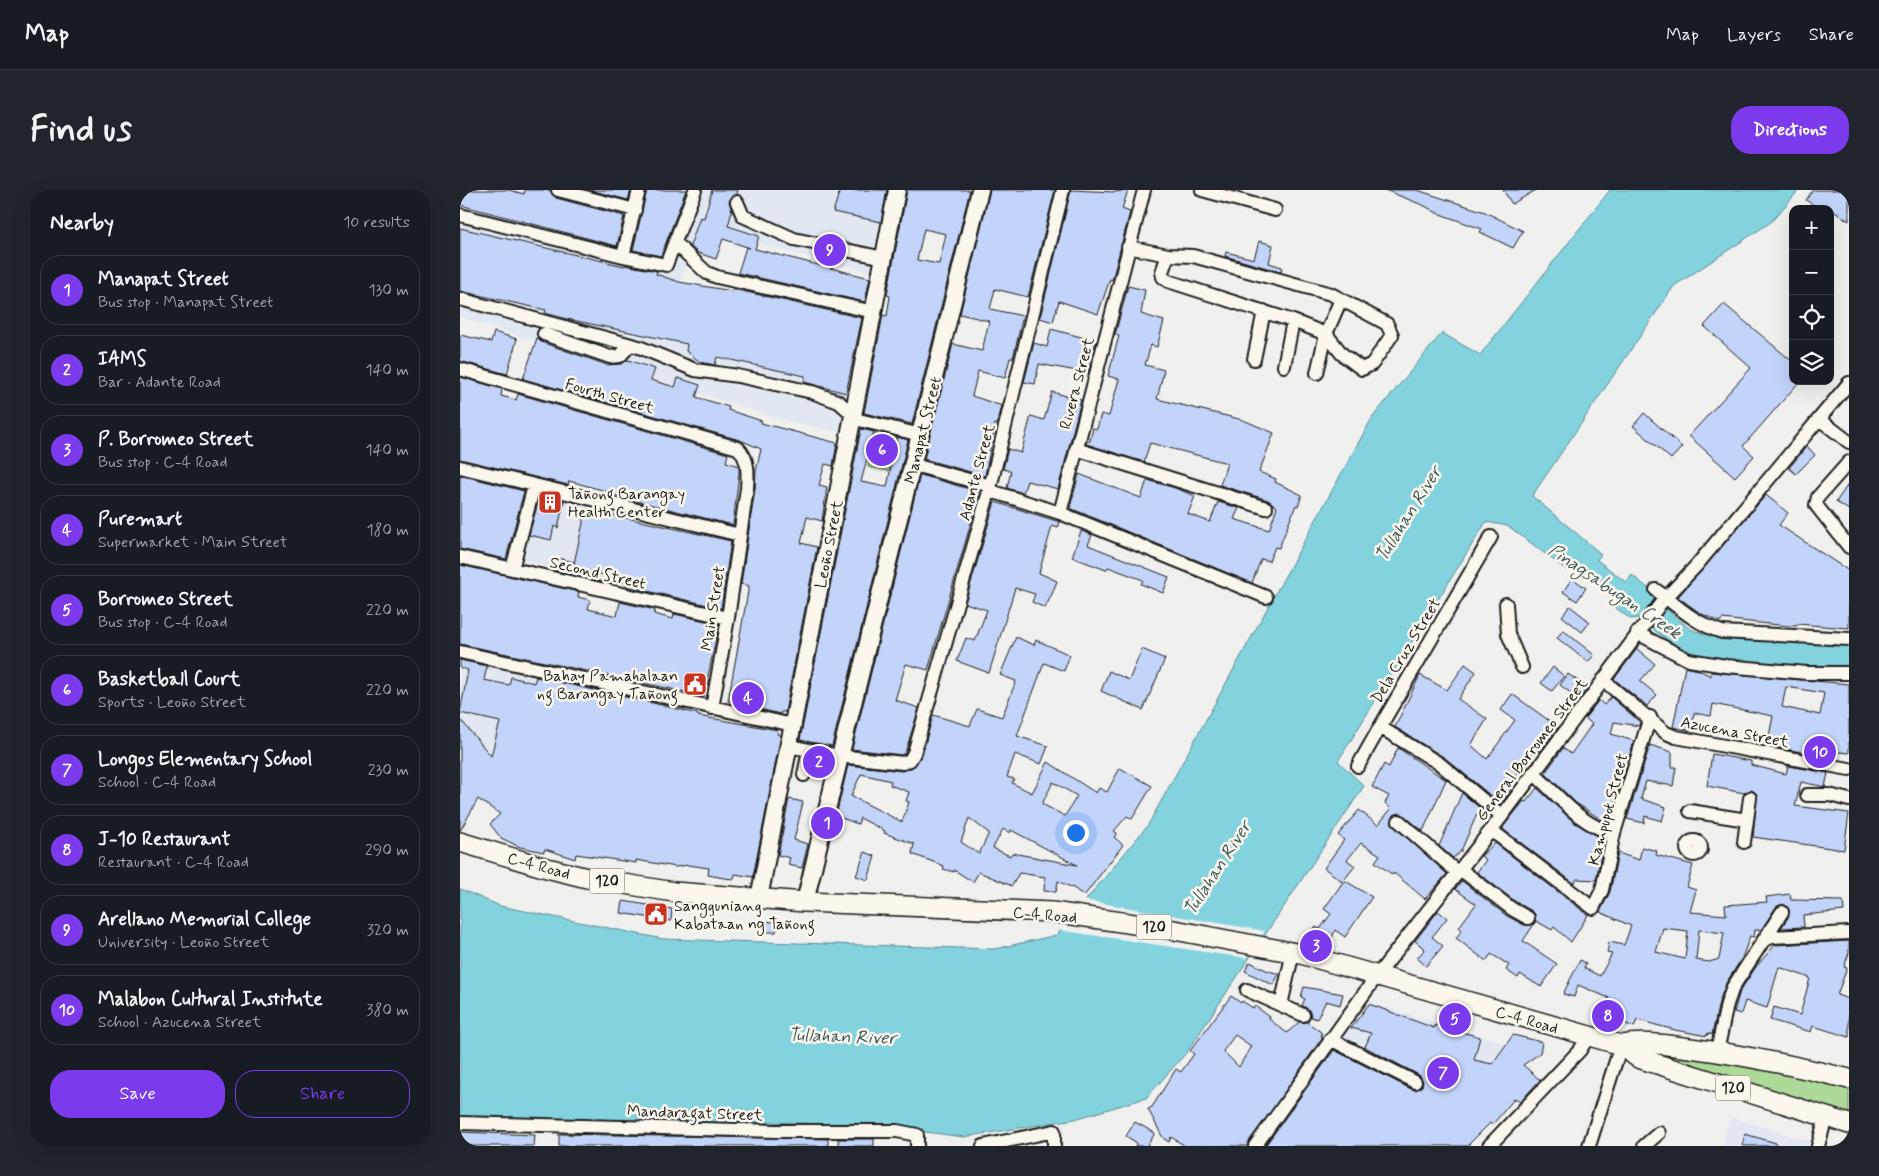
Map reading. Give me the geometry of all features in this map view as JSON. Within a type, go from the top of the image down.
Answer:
[{"type":"highway","name":"C-4 Road","points":[[460,842],[543,868],[586,878],[674,892],[805,902],[1052,912],[1256,944],[1293,952],[1621,1045],[1638,1058],[1849,1124]]},
{"type":"highway","name":"C-4 Road","points":[[1621,1045],[1640,1042],[1717,1052],[1798,1066],[1849,1079]]},
{"type":"main road","name":"Leoño Street","points":[[759,898],[898,190]]},
{"type":"main road","name":"Manapat Street","points":[[805,902],[839,756],[922,435],[980,190]]},
{"type":"street","points":[[558,190],[636,210]]},
{"type":"street","points":[[622,256],[636,210],[639,190]]},
{"type":"street","points":[[460,215],[622,256],[666,265],[695,190]]},
{"type":"street","name":"Adante Street","points":[[839,756],[903,764],[910,760],[917,744],[990,488],[1063,190]]},
{"type":"street","name":"Rivera Street","points":[[1060,513],[1144,190]]},
{"type":"street","points":[[1202,190],[1275,210]]},
{"type":"street","points":[[737,202],[743,216],[782,235],[884,258]]},
{"type":"street","points":[[675,243],[707,273],[717,277],[874,312]]},
{"type":"street","points":[[1128,247],[1168,255],[1193,256],[1331,294],[1387,324],[1392,335],[1372,364],[1362,368],[1342,354],[1326,334],[1264,311],[1168,281],[1162,272],[1168,255]]},
{"type":"street","points":[[460,299],[630,344],[695,370],[738,376],[812,392],[839,402],[860,420],[922,435]]},
{"type":"street","points":[[1317,373],[1326,334],[1341,299]]},
{"type":"street","points":[[1254,360],[1264,311]]},
{"type":"street","points":[[1284,366],[1293,321]]},
{"type":"street","points":[[544,334],[610,357],[620,356],[630,344]]},
{"type":"street","name":"Fourth Street","points":[[460,369],[738,448],[746,460]]},
{"type":"street","name":"General Borromeo Street","points":[[1254,1146],[1376,977],[1502,816],[1638,633],[1661,597],[1696,566],[1849,383]]},
{"type":"street","points":[[1819,419],[1849,442]]},
{"type":"street","points":[[1076,448],[1266,508]]},
{"type":"street","name":"Main Street","points":[[712,708],[740,535],[748,472],[746,460]]},
{"type":"street","points":[[1849,462],[1818,497],[1816,505],[1849,547]]},
{"type":"street","points":[[914,465],[987,485],[994,492],[1060,513],[1266,597]]},
{"type":"street","points":[[460,467],[740,535]]},
{"type":"street","points":[[512,569],[534,486]]},
{"type":"street","name":"Dela Cruz Street","points":[[1491,537],[1380,727],[1440,764],[1502,816]]},
{"type":"street","name":"Second Street","points":[[460,557],[728,618]]},
{"type":"street","points":[[1661,597],[1710,629],[1722,632],[1849,639]]},
{"type":"street","points":[[1506,604],[1508,634],[1522,667]]},
{"type":"street","points":[[1638,633],[1689,660],[1771,670],[1849,673]]},
{"type":"street","points":[[460,652],[793,725]]},
{"type":"street","name":"Azucena Street","points":[[1603,680],[1650,717],[1666,733],[1676,737],[1849,769]]},
{"type":"street","name":"Kampupot Street","points":[[1491,830],[1593,908],[1602,890],[1614,833],[1650,717]]},
{"type":"street","points":[[1358,766],[1380,727]]},
{"type":"street","points":[[789,746],[839,756]]},
{"type":"street","points":[[804,775],[809,750]]},
{"type":"street","points":[[1533,774],[1584,821],[1601,830],[1614,833]]},
{"type":"street","points":[[1807,795],[1829,795],[1849,800]]},
{"type":"street","points":[[1744,842],[1750,798]]},
{"type":"street","points":[[1690,811],[1747,820]]},
{"type":"street","points":[[1400,821],[1459,871],[1512,909],[1528,918]]},
{"type":"street","points":[[1717,1052],[1727,1004],[1733,987],[1782,912]]},
{"type":"street","points":[[1765,940],[1772,937],[1849,933]]},
{"type":"street","points":[[1281,1006],[1293,952]]},
{"type":"street","points":[[1247,990],[1304,1015]]},
{"type":"street","points":[[1489,1146],[1580,1050],[1588,1036]]},
{"type":"street","points":[[1330,1039],[1415,1082]]},
{"type":"street","points":[[1589,1146],[1621,1045]]},
{"type":"street","points":[[1818,1146],[1826,1117]]},
{"type":"street","name":"Mandaragat Street","points":[[460,1123],[776,1131],[897,1130],[917,1135],[917,1146]]},
{"type":"street","points":[[984,1146],[1054,1131],[1054,1146]]},
{"type":"street","points":[[1644,1146],[1660,1133]]},
{"type":"shaded area","points":[[460,190],[849,190],[886,197],[873,273],[694,228],[677,297],[860,335],[841,433],[779,419],[460,317]]},
{"type":"shaded area","points":[[535,490],[626,512],[611,583],[519,560]]},
{"type":"shaded area","points":[[460,654],[538,672],[518,753],[493,798],[460,758]]},
{"type":"shaded area","points":[[1370,1003],[1506,1043],[1462,1103],[1337,1041]]},
{"type":"shaded area","points":[[1730,1117],[1813,1142],[1812,1146],[1722,1146]]},
{"type":"green space","points":[[875,428],[896,433],[889,471],[868,467]]},
{"type":"green space","points":[[1641,1051],[1729,1062],[1849,1088],[1849,1115]]},
{"type":"water","points":[[1610,190],[1799,190],[1771,222],[1674,286],[1532,496],[1601,554],[1597,560],[1626,582],[1632,575],[1654,593],[1653,598],[1690,629],[1716,638],[1849,645],[1849,667],[1762,665],[1717,660],[1697,655],[1673,644],[1638,618],[1631,619],[1610,604],[1615,595],[1577,569],[1568,571],[1508,526],[1486,522],[1338,761],[1364,786],[1187,1052],[1146,1098],[1075,1119],[964,1137],[879,1126],[770,1122],[594,1125],[460,1120],[460,889],[500,906],[663,939],[995,949],[1057,935],[1148,825],[1372,418],[1442,333],[1480,355]]},
{"type":"pier","points":[[1083,900],[1265,931],[1246,958],[1058,930]]},
{"type":"building","points":[[460,190],[509,190],[524,194],[525,190],[550,190],[556,198],[624,216],[617,246],[460,205]]},
{"type":"building","points":[[590,190],[631,190],[628,200]]},
{"type":"building","points":[[647,190],[686,190],[661,256],[633,250]]},
{"type":"building","points":[[712,190],[738,190],[737,194],[729,201],[732,211],[728,226],[759,236],[755,249],[870,278],[865,302],[738,273],[746,247],[750,248],[723,239],[716,259],[698,253],[690,246],[700,217],[704,218]]},
{"type":"building","points":[[840,190],[887,190],[881,222],[833,212]]},
{"type":"building","points":[[907,190],[970,190],[912,424],[864,413],[883,315],[887,316],[890,296],[887,295]],"holes":[[[924,229],[946,234],[939,264],[917,260]]]},
{"type":"building","points":[[990,190],[1055,190],[1028,297],[995,289],[990,309],[1023,316],[1013,358],[1010,358],[1005,378],[978,371],[972,396],[1002,406],[997,425],[995,424],[985,476],[924,459],[953,344],[982,351],[989,321],[960,314]]},
{"type":"building","points":[[1071,190],[1115,192],[1128,190],[1122,209],[1130,212],[1112,280],[1110,279],[1098,314],[1059,301],[1053,322],[1040,318]]},
{"type":"building","points":[[1385,190],[1417,190],[1485,212],[1523,231],[1513,248],[1480,232],[1482,229],[1437,213],[1425,206]]},
{"type":"building","points":[[1503,190],[1536,190],[1512,204]]},
{"type":"building","points":[[1813,190],[1840,190],[1849,195],[1849,221],[1834,212],[1834,205],[1813,205],[1806,200]]},
{"type":"building","points":[[460,228],[624,266],[657,271],[656,274],[679,282],[732,291],[733,289],[862,318],[846,393],[804,382],[805,376],[717,357],[715,365],[700,362],[686,351],[687,344],[567,319],[545,313],[546,310],[460,291]]},
{"type":"building","points":[[1259,241],[1273,245],[1269,263],[1282,267],[1281,272],[1225,256],[1226,252],[1254,259]]},
{"type":"building","points":[[1128,286],[1145,290],[1141,314],[1164,321],[1157,347],[1151,345],[1145,365],[1164,370],[1157,399],[1243,420],[1274,433],[1259,472],[1276,479],[1275,482],[1302,495],[1298,506],[1296,505],[1279,548],[1275,547],[1269,561],[1261,559],[1252,583],[1070,508],[1079,474],[1141,498],[1147,480],[1175,488],[1195,496],[1188,514],[1210,522],[1218,502],[1239,508],[1234,519],[1269,530],[1277,507],[1268,500],[1220,485],[1227,463],[1150,443],[1144,462],[1086,444],[1087,441],[1090,441],[1093,428],[1097,429],[1101,414],[1109,416],[1119,379],[1108,376],[1119,336],[1115,335]]},
{"type":"building","points":[[1724,304],[1789,359],[1789,385],[1796,385],[1743,446],[1754,456],[1735,477],[1689,436],[1751,368],[1704,326]]},
{"type":"building","points":[[1051,329],[1096,341],[1088,373],[1039,364],[1035,384],[1024,382],[1034,343],[1047,347]]},
{"type":"building","points":[[494,332],[517,339],[507,374],[460,361],[460,335],[491,342]]},
{"type":"building","points":[[537,338],[541,342],[607,365],[621,364],[628,360],[655,369],[651,380],[675,387],[678,378],[700,385],[696,397],[729,407],[728,410],[762,421],[761,423],[837,443],[833,466],[825,464],[819,485],[827,487],[822,521],[807,517],[801,543],[817,547],[785,712],[780,714],[728,701],[749,586],[741,584],[756,471],[761,449],[740,440],[523,379]]},
{"type":"building","points":[[460,377],[502,389],[501,396],[516,400],[518,394],[728,454],[726,462],[739,466],[733,525],[612,495],[613,493],[569,481],[568,485],[460,459]]},
{"type":"building","points":[[1052,392],[1081,400],[1058,489],[1027,481],[1023,493],[1007,488],[1011,471],[1003,469],[1008,449],[1021,453],[1031,416],[1044,420]]},
{"type":"building","points":[[1644,413],[1682,447],[1671,459],[1633,426]]},
{"type":"building","points":[[861,429],[874,432],[861,482],[887,487],[897,437],[908,440],[832,746],[800,740]]},
{"type":"building","points":[[1807,446],[1815,455],[1796,474],[1789,468]]},
{"type":"building","points":[[460,475],[524,491],[506,559],[460,549]]},
{"type":"building","points":[[920,475],[980,492],[928,670],[906,664],[895,700],[919,708],[906,750],[902,755],[852,749]]},
{"type":"building","points":[[1849,483],[1849,510],[1836,502]]},
{"type":"building","points":[[540,495],[564,501],[558,528],[554,526],[551,540],[529,535]]},
{"type":"building","points":[[1766,495],[1788,513],[1779,525],[1849,571],[1849,628],[1797,624],[1797,626],[1788,626],[1722,619],[1720,622],[1700,613],[1678,597]]},
{"type":"building","points":[[995,502],[1060,522],[1058,528],[1052,526],[1039,573],[1057,581],[1052,594],[1045,608],[1032,602],[1035,594],[1015,588],[989,673],[957,661],[966,638],[975,641],[987,610],[965,603]]},
{"type":"building","points":[[586,509],[731,541],[721,608],[626,586],[627,583],[613,579],[613,577],[573,568]]},
{"type":"building","points":[[1081,531],[1092,535],[1088,545],[1169,577],[1163,593],[1141,584],[1143,580],[1108,567],[1106,570],[1072,557]]},
{"type":"building","points":[[557,558],[574,562],[571,574],[554,570]]},
{"type":"building","points":[[460,565],[579,592],[578,597],[590,600],[588,609],[617,616],[620,602],[655,610],[654,614],[673,619],[674,614],[719,624],[704,696],[460,644]]},
{"type":"building","points":[[1572,578],[1586,588],[1577,601],[1563,592]]},
{"type":"building","points":[[1570,606],[1590,622],[1582,632],[1562,616]]},
{"type":"building","points":[[1563,630],[1594,655],[1588,662],[1557,638]]},
{"type":"building","points":[[1016,637],[1034,645],[1036,640],[1070,655],[1064,671],[1044,663],[1017,736],[1048,746],[1041,764],[1015,754],[1007,777],[1014,779],[1012,783],[1032,793],[1048,762],[1096,793],[1099,788],[1107,792],[1120,768],[1152,786],[1132,819],[1127,816],[1114,831],[1117,833],[1114,837],[1123,845],[1084,896],[1075,889],[1058,881],[1056,892],[1044,891],[1045,877],[1019,873],[1012,886],[979,872],[973,882],[954,870],[954,872],[943,869],[944,866],[912,854],[914,844],[884,833],[885,831],[860,818],[858,824],[836,816],[848,765],[902,771],[913,767],[922,755],[933,715],[970,726],[977,709],[1002,717],[1016,681],[1000,675]],"holes":[[[861,774],[891,781],[890,785],[909,792],[906,801],[909,802],[902,822],[851,796]],[[1053,782],[1077,796],[1065,816],[1042,804]],[[969,818],[989,833],[979,854],[961,842]],[[1003,829],[1010,833],[1011,830],[1077,865],[1012,853],[1010,856],[993,848]]]},
{"type":"building","points":[[1142,649],[1165,659],[1143,710],[1101,691],[1109,671],[1129,680]]},
{"type":"building","points":[[1637,649],[1655,664],[1640,681],[1657,695],[1647,706],[1614,679]]},
{"type":"building","points":[[460,660],[487,666],[484,680],[509,685],[511,677],[534,683],[536,677],[657,704],[698,714],[698,716],[778,730],[777,734],[781,735],[753,877],[735,874],[734,879],[724,878],[708,875],[709,868],[688,865],[676,867],[636,860],[636,863],[576,854],[575,859],[545,849],[544,852],[520,847],[501,838],[490,824],[500,814],[478,799],[460,831],[460,719],[491,756],[500,722],[460,713],[468,670],[460,668]]},
{"type":"building","points":[[1465,664],[1476,672],[1458,699],[1487,719],[1471,745],[1487,759],[1515,720],[1501,710],[1512,694],[1558,727],[1540,752],[1536,749],[1508,787],[1511,790],[1501,804],[1445,758],[1395,727],[1420,675],[1447,690]]},
{"type":"building","points":[[1553,667],[1564,676],[1552,691],[1541,683]]},
{"type":"building","points":[[1685,667],[1699,670],[1711,676],[1711,672],[1849,684],[1849,753],[1839,752],[1837,758],[1767,746],[1773,716],[1713,704],[1711,716],[1694,713],[1691,731],[1673,727]],"holes":[[[1786,687],[1824,693],[1820,715],[1782,707]]]},
{"type":"building","points":[[1568,674],[1588,688],[1579,699],[1560,685]]},
{"type":"building","points":[[1611,697],[1640,722],[1639,726],[1614,722],[1611,734],[1634,741],[1611,815],[1605,814],[1602,820],[1576,803],[1545,773],[1563,748],[1571,754],[1592,724],[1585,718],[1599,700],[1604,705]]},
{"type":"building","points":[[1650,745],[1672,752],[1672,767],[1676,767],[1673,786],[1646,781],[1641,799],[1666,807],[1662,821],[1645,816],[1644,823],[1627,819]]},
{"type":"building","points":[[1398,748],[1446,780],[1423,831],[1401,813],[1393,815],[1392,824],[1447,874],[1425,899],[1394,873],[1393,875],[1375,862],[1380,855],[1361,843],[1347,860],[1355,866],[1344,880],[1372,897],[1345,937],[1335,930],[1330,943],[1311,937],[1315,927],[1320,929],[1331,914],[1324,909],[1343,882],[1324,868],[1344,840],[1338,835],[1359,810],[1378,825],[1391,809],[1385,803],[1389,796],[1372,787],[1384,764],[1389,767]]},
{"type":"building","points":[[1712,754],[1751,761],[1751,765],[1786,774],[1788,766],[1828,773],[1825,787],[1801,782],[1795,806],[1849,813],[1844,850],[1753,837],[1757,794],[1752,790],[1744,793],[1707,786]]},
{"type":"building","points":[[1537,788],[1575,823],[1604,839],[1596,880],[1577,879],[1574,883],[1504,830],[1503,827]]},
{"type":"building","points":[[1462,793],[1486,813],[1481,818],[1477,814],[1461,851],[1453,858],[1439,846]]},
{"type":"building","points":[[789,799],[803,802],[794,840],[808,844],[802,868],[788,865],[790,858],[778,855]]},
{"type":"building","points":[[1495,843],[1588,915],[1571,942],[1554,927],[1552,930],[1536,921],[1523,941],[1557,964],[1541,987],[1520,974],[1518,978],[1506,970],[1509,965],[1491,954],[1486,961],[1456,938],[1462,930],[1459,927],[1476,904],[1455,889],[1462,881],[1507,916],[1524,925],[1532,925],[1535,922],[1535,914],[1532,911],[1516,902],[1477,872],[1486,860],[1481,856]]},
{"type":"building","points":[[1642,847],[1657,851],[1656,855],[1693,865],[1687,887],[1696,890],[1690,912],[1726,915],[1725,905],[1767,902],[1766,897],[1790,894],[1791,900],[1843,901],[1844,911],[1803,915],[1804,927],[1781,928],[1789,916],[1789,909],[1783,904],[1776,907],[1761,930],[1755,930],[1754,937],[1750,936],[1742,958],[1726,983],[1719,1002],[1712,1035],[1708,1033],[1707,1036],[1675,1030],[1637,1020],[1634,1027],[1602,1015],[1609,998],[1578,985],[1574,997],[1563,994],[1580,960],[1586,963],[1584,968],[1600,976],[1612,954],[1607,953],[1609,942],[1624,945],[1631,926],[1600,912],[1610,892],[1618,853],[1639,860]],"holes":[[[1663,928],[1688,931],[1685,959],[1656,952]],[[1699,930],[1724,933],[1719,959],[1709,962],[1696,960]]]},
{"type":"building","points":[[865,852],[875,856],[868,880],[856,876]]},
{"type":"building","points":[[623,901],[672,909],[671,921],[621,913]]},
{"type":"building","points":[[1438,911],[1447,918],[1432,937],[1443,946],[1426,966],[1417,958],[1425,949],[1415,941]]},
{"type":"building","points":[[761,921],[776,922],[776,932],[761,932]]},
{"type":"building","points":[[1849,941],[1849,953],[1844,967],[1847,968],[1837,995],[1849,999],[1849,1037],[1813,1026],[1811,1032],[1770,1020],[1774,1007],[1800,1015],[1810,978],[1779,967],[1767,1008],[1745,1001],[1741,1014],[1734,1012],[1740,991],[1756,967],[1775,945]]},
{"type":"building","points":[[1250,962],[1279,974],[1273,985],[1245,971]]},
{"type":"building","points":[[1304,987],[1343,994],[1340,1005],[1326,1001],[1317,1019],[1311,1017],[1309,1010],[1302,1005],[1305,999],[1301,997]]},
{"type":"building","points":[[1231,996],[1253,1008],[1255,1006],[1287,1033],[1299,1022],[1307,1022],[1321,1032],[1322,1038],[1247,1146],[1185,1146],[1171,1137],[1169,1142],[1163,1138],[1148,1109],[1152,1107],[1176,1069],[1181,1072],[1194,1054],[1190,1051]],"holes":[[[1235,1035],[1251,1046],[1239,1067],[1223,1051]]]},
{"type":"building","points":[[1369,1004],[1434,1028],[1435,1025],[1480,1037],[1474,1060],[1492,1064],[1513,1035],[1542,1042],[1540,1053],[1523,1065],[1540,1080],[1520,1102],[1515,1098],[1492,1125],[1490,1123],[1467,1146],[1265,1146],[1334,1050],[1411,1089],[1416,1090],[1422,1086],[1423,1081],[1419,1075],[1365,1047],[1371,1033],[1351,1028]]},
{"type":"building","points":[[1135,1122],[1155,1133],[1147,1146],[1135,1146],[1137,1143],[1126,1136]]},
{"type":"building","points":[[460,1132],[535,1135],[534,1146],[460,1146]]},
{"type":"building","points":[[559,1134],[828,1139],[828,1146],[559,1146]]},
{"type":"building","points":[[1745,1134],[1776,1143],[1775,1146],[1742,1146]]},
{"type":"building","points":[[838,1139],[874,1139],[874,1146],[839,1146]]},
{"type":"place","name":"Arellano Memorial College","points":[[830,250]]},
{"type":"place","name":"Basketball Court","points":[[882,450]]},
{"type":"place","name":"Tañong Barangay Health Center","points":[[550,502]]},
{"type":"place","name":"Bahay Pamahalaan ng Barangay Tañong","points":[[695,684]]},
{"type":"place","name":"Puremart","points":[[748,698]]},
{"type":"place","name":"Malabon Cultural Institute","points":[[1820,752]]},
{"type":"place","name":"IAMS","points":[[819,762]]},
{"type":"place","name":"Manapat Street","points":[[827,823]]},
{"type":"place","name":"Sangguniang Kabataan ng Tañong","points":[[656,914]]},
{"type":"place","name":"P. Borromeo Street","points":[[1316,946]]},
{"type":"place","name":"J-10 Restaurant","points":[[1608,1016]]},
{"type":"place","name":"Borromeo Street","points":[[1455,1019]]},
{"type":"place","name":"Longos Elementary School","points":[[1443,1073]]},
{"type":"water label","name":"Tullahan River","points":[[1408,514]]},
{"type":"water label","name":"Pinagsabugan Creek","points":[[1615,591]]},
{"type":"water label","name":"Tullahan River","points":[[1217,868]]},
{"type":"water label","name":"Tullahan River","points":[[842,1036]]}]
